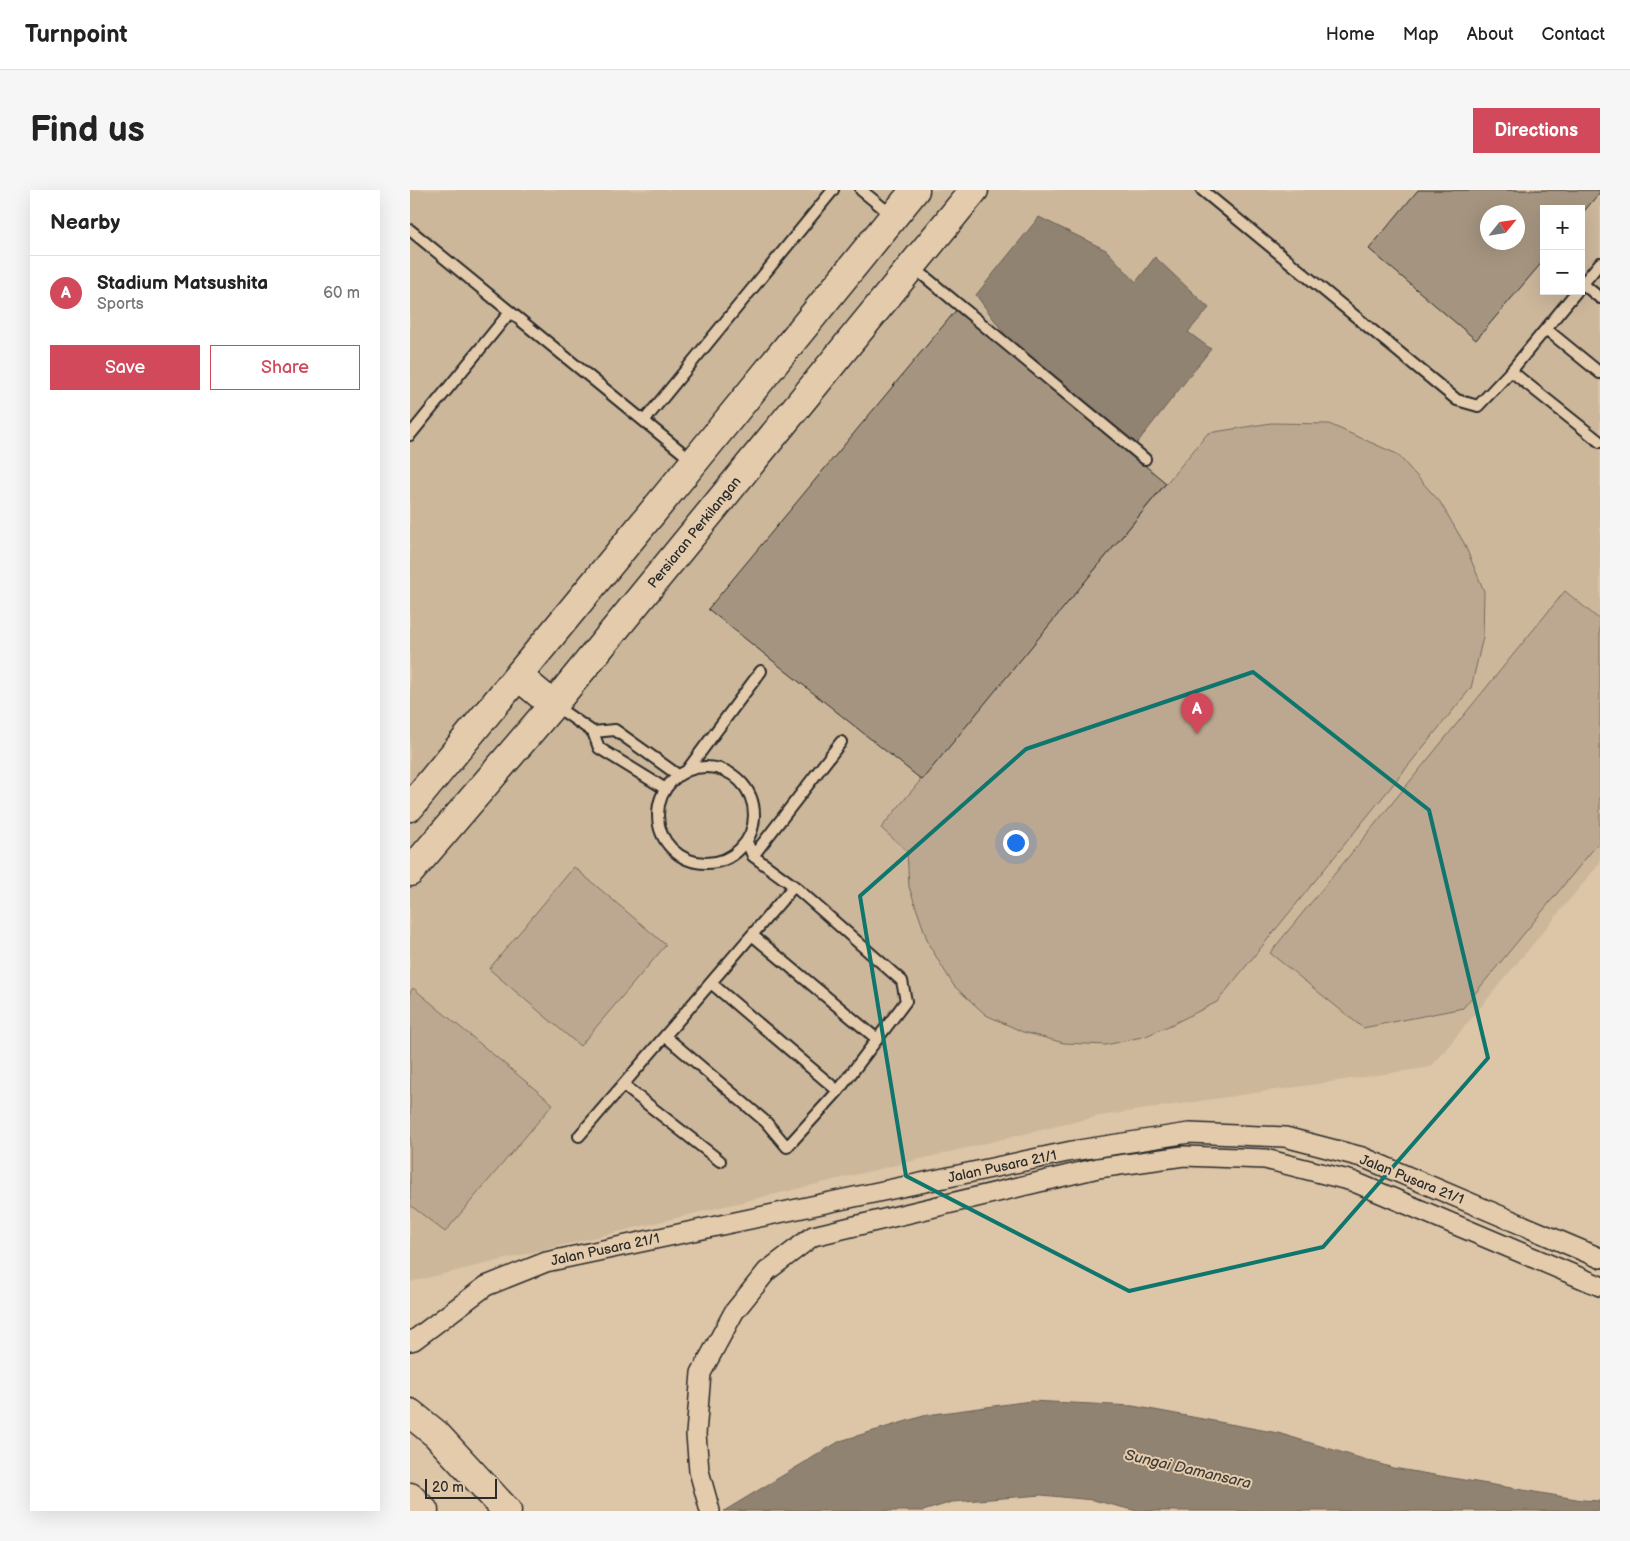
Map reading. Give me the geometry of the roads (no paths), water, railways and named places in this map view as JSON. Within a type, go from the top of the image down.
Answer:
[{"type":"main road","points":[[410,807],[915,190]]},
{"type":"main road","name":"Persiaran Perkilangan","points":[[410,872],[554,705],[974,190]]},
{"type":"main road","points":[[518,676],[554,705]]},
{"type":"main road","points":[[410,1413],[436,1434],[507,1511]]},
{"type":"main road","points":[[410,1497],[424,1511]]},
{"type":"street","name":"Jalan Pusara 21/1","points":[[410,1341],[414,1340],[486,1286],[546,1262],[1072,1151],[1189,1133],[1284,1137],[1362,1157],[1600,1258]]},
{"type":"street","name":"Jalan Pusara 21/1","points":[[710,1511],[699,1471],[696,1434],[701,1373],[734,1312],[767,1271],[813,1236],[1098,1168],[1184,1156],[1265,1159],[1352,1181],[1600,1286]]},
{"type":"lane","points":[[644,421],[833,190]]},
{"type":"lane","points":[[861,190],[894,217]]},
{"type":"lane","points":[[1202,190],[1457,400],[1478,406],[1511,371],[1574,295]]},
{"type":"lane","points":[[410,230],[694,462]]},
{"type":"lane","points":[[1585,281],[1600,263]]},
{"type":"lane","points":[[911,266],[1145,460]]},
{"type":"lane","points":[[1585,290],[1600,298]]},
{"type":"lane","points":[[410,435],[510,312]]},
{"type":"lane","points":[[1546,329],[1600,374]]},
{"type":"lane","points":[[1511,371],[1600,442]]},
{"type":"lane","points":[[688,769],[718,768],[744,784],[755,813],[746,842],[723,861],[693,863],[668,846],[657,818],[664,788],[678,775],[688,769],[761,671]]},
{"type":"lane","points":[[554,705],[593,732],[599,748],[664,788]]},
{"type":"lane","points":[[593,732],[614,730],[678,775]]},
{"type":"lane","points":[[753,856],[841,742]]},
{"type":"lane","points":[[665,1036],[766,1122],[787,1146],[838,1091],[906,1000],[902,981],[794,886],[753,856],[746,842]]},
{"type":"lane","points":[[579,1136],[794,886]]},
{"type":"lane","points":[[752,935],[877,1039]]},
{"type":"lane","points":[[711,983],[838,1091]]},
{"type":"lane","points":[[622,1085],[720,1160]]},
{"type":"water","points":[[1039,217],[1106,250],[1136,282],[1155,257],[1209,308],[1188,332],[1211,349],[1133,448],[1009,340],[976,295]]},
{"type":"water","name":"Sungai Damansara","points":[[1031,1401],[1133,1406],[1278,1433],[1393,1468],[1582,1500],[1600,1501],[1600,1511],[1137,1511],[1093,1500],[1041,1495],[952,1502],[923,1511],[724,1511],[840,1441],[927,1415]]},
{"type":"place","name":"Stadium Matsushita","points":[[1197,734]]}]
